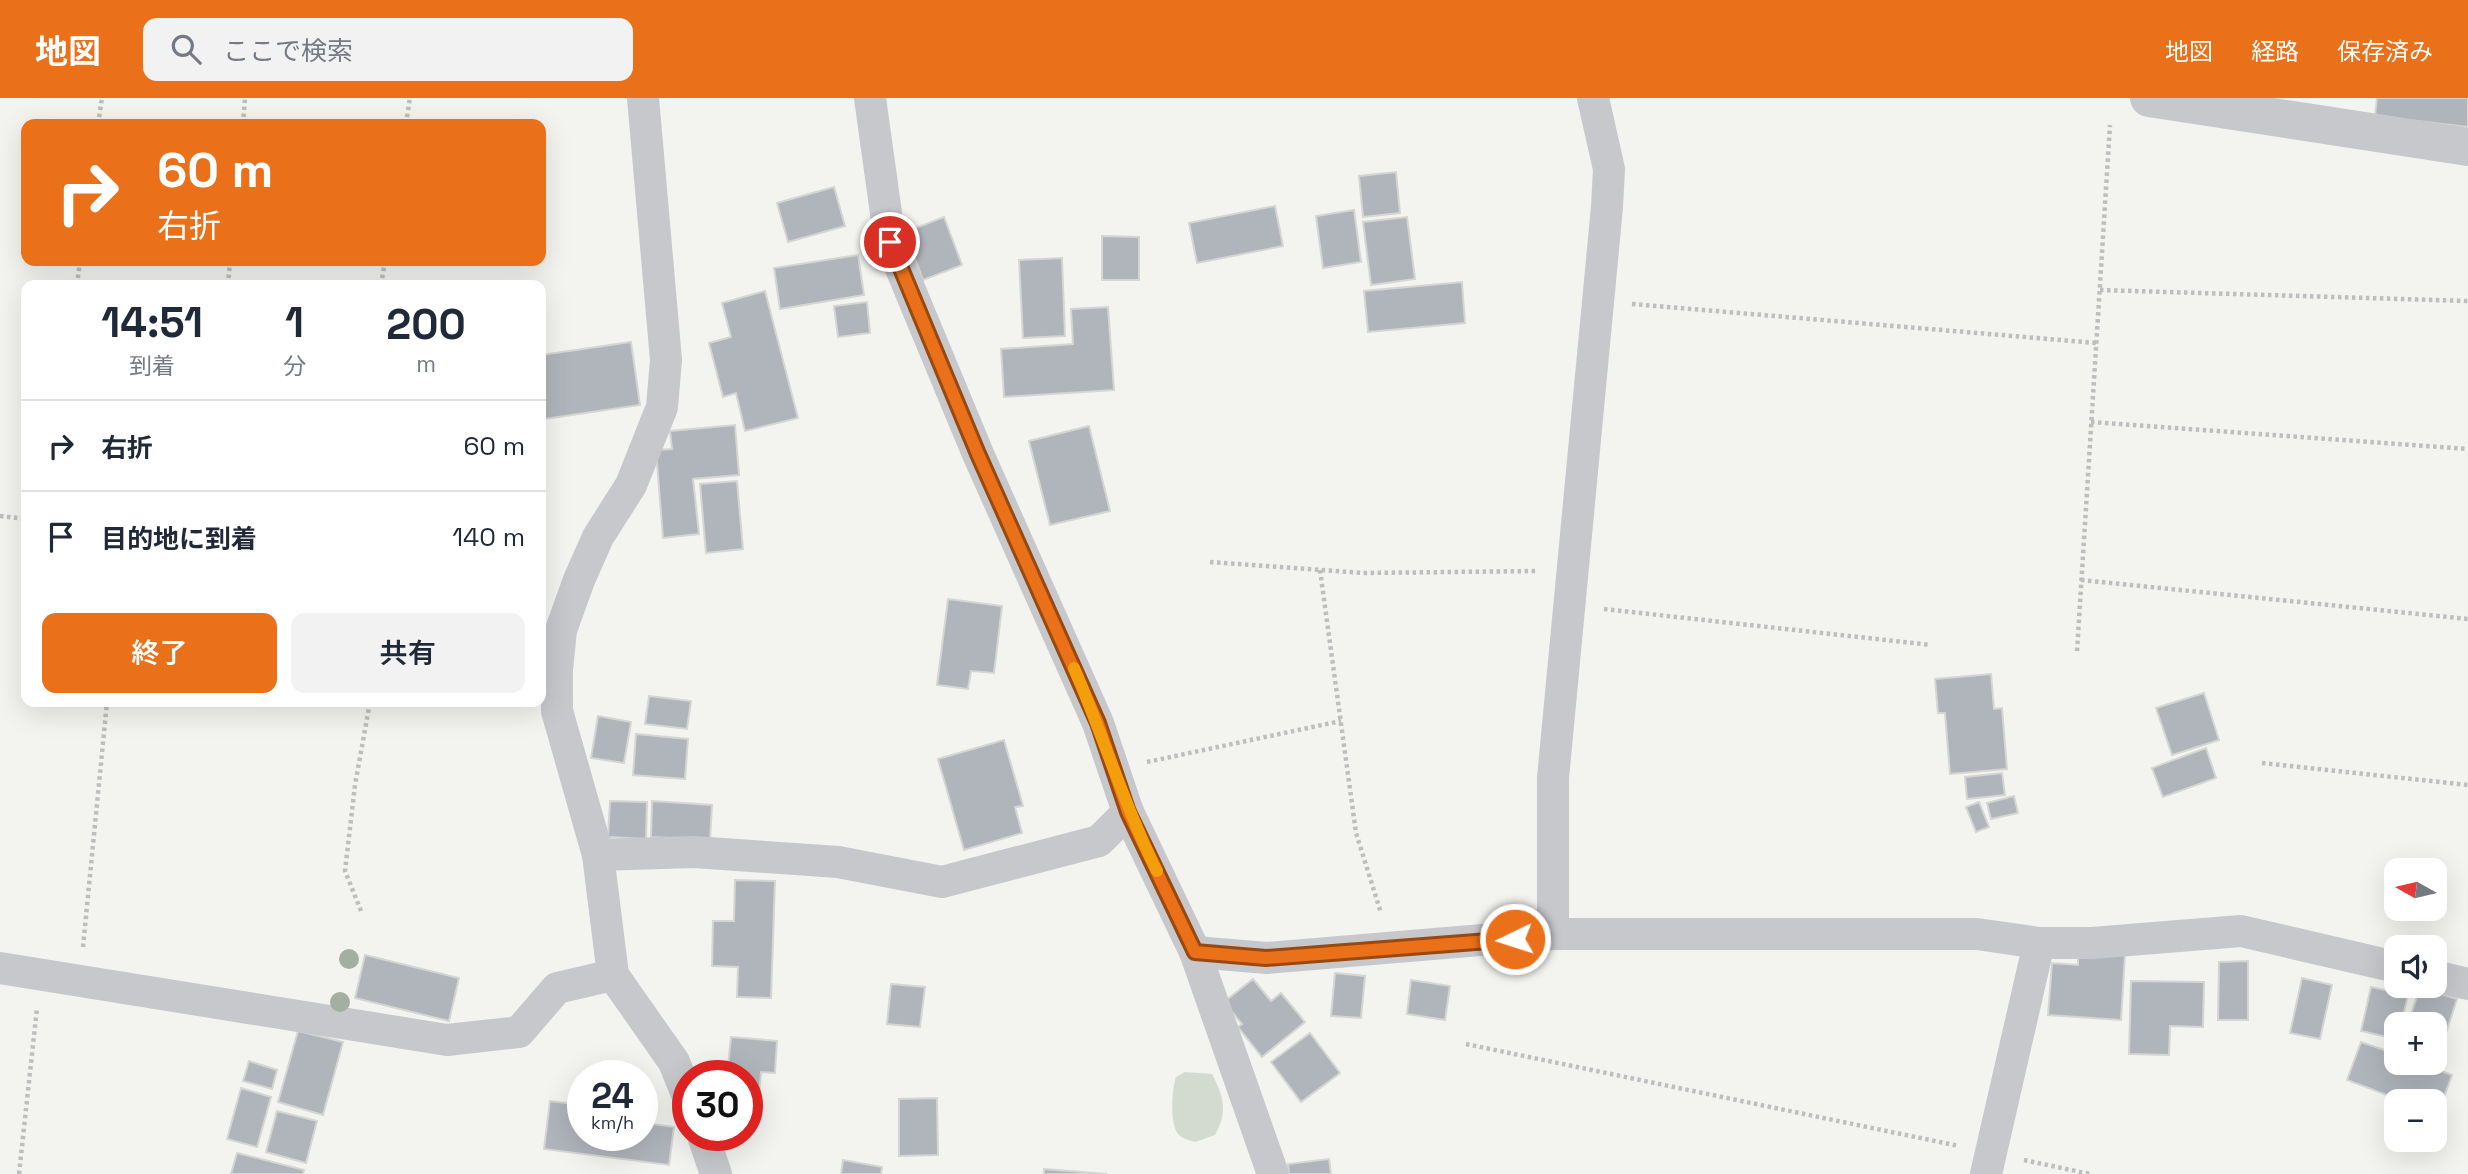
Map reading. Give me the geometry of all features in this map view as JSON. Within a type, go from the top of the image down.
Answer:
[{"type":"street","points":[[643,98],[666,360],[662,407],[631,485],[598,537],[561,630],[557,711],[598,855],[612,975],[673,1060]]},
{"type":"street","points":[[870,98],[890,242],[978,454],[1098,723],[1128,812],[1195,952],[1273,1174]]},
{"type":"street","points":[[1553,934],[1553,778],[1609,169],[1593,98]]},
{"type":"street","points":[[2149,98],[2468,147]]},
{"type":"street","points":[[598,855],[694,852],[838,862],[942,882],[1099,841],[1128,812]]},
{"type":"street","points":[[1195,952],[1266,958],[1553,934],[1978,934],[2039,943],[2092,943],[2241,931],[2384,964]]},
{"type":"street","points":[[1986,1174],[2039,943]]},
{"type":"street","points":[[0,968],[447,1040],[519,1032],[556,988],[612,975]]},
{"type":"street","points":[[2447,979],[2468,984]]},
{"type":"street","points":[[708,1151],[716,1174]]},
{"type":"path","points":[[99,119],[102,98]]},
{"type":"path","points":[[243,119],[245,98]]},
{"type":"path","points":[[406,119],[410,98]]},
{"type":"path","points":[[2077,651],[2110,125]]},
{"type":"path","points":[[2100,290],[2468,301]]},
{"type":"path","points":[[1627,304],[2096,343]]},
{"type":"path","points":[[2091,422],[2468,449]]},
{"type":"path","points":[[0,516],[21,518]]},
{"type":"path","points":[[1210,562],[1362,573],[1540,571]]},
{"type":"path","points":[[1320,570],[1356,833],[1381,915]]},
{"type":"path","points":[[2081,580],[2468,619]]},
{"type":"path","points":[[1592,608],[1931,645]]},
{"type":"path","points":[[83,948],[107,707]]},
{"type":"path","points":[[361,911],[345,871],[355,785],[369,707]]},
{"type":"path","points":[[1139,764],[1341,721]]},
{"type":"path","points":[[2262,764],[2468,785]]},
{"type":"path","points":[[19,1174],[37,1006]]},
{"type":"path","points":[[1466,1044],[1961,1147]]},
{"type":"path","points":[[2019,1159],[2090,1174]]},
{"type":"shaded area","points":[[1185,1072],[1212,1074],[1223,1104],[1222,1119],[1215,1135],[1195,1142],[1179,1135],[1174,1123],[1172,1106],[1176,1077]]},
{"type":"building","points":[[2377,98],[2468,98],[2468,127],[2375,116]]},
{"type":"building","points":[[1396,172],[1400,213],[1363,217],[1359,176]]},
{"type":"building","points":[[834,187],[845,226],[788,242],[777,203]]},
{"type":"building","points":[[1275,206],[1283,246],[1197,263],[1189,223]]},
{"type":"building","points":[[1354,210],[1361,262],[1323,268],[1316,216]]},
{"type":"building","points":[[944,217],[962,265],[923,280],[905,232]]},
{"type":"building","points":[[1407,217],[1415,279],[1371,285],[1363,222]]},
{"type":"building","points":[[1102,236],[1139,237],[1139,280],[1102,280]]},
{"type":"building","points":[[858,255],[864,295],[780,309],[774,268]]},
{"type":"building","points":[[1062,258],[1065,336],[1023,338],[1019,260]]},
{"type":"building","points":[[1462,282],[1465,323],[1368,332],[1364,291]]},
{"type":"building","points":[[765,291],[798,418],[745,431],[736,393],[723,397],[709,343],[731,337],[722,303]]},
{"type":"building","points":[[867,302],[870,333],[838,337],[834,306]]},
{"type":"building","points":[[1108,307],[1114,390],[1004,397],[1001,349],[1073,344],[1071,309]]},
{"type":"building","points":[[631,342],[640,405],[546,419],[546,354]]},
{"type":"building","points":[[735,425],[739,475],[693,479],[699,534],[663,538],[656,450],[672,449],[670,431]]},
{"type":"building","points":[[1089,426],[1110,511],[1050,525],[1029,441]]},
{"type":"building","points":[[737,481],[743,549],[706,553],[700,484]]},
{"type":"building","points":[[948,599],[1002,606],[994,673],[971,671],[968,689],[937,685]]},
{"type":"building","points":[[1991,674],[1994,709],[2002,708],[2007,769],[1950,774],[1945,713],[1938,713],[1935,679]]},
{"type":"building","points":[[2204,693],[2219,740],[2172,755],[2156,708]]},
{"type":"building","points":[[649,696],[691,701],[687,729],[645,724]]},
{"type":"building","points":[[598,716],[631,722],[624,763],[591,758]]},
{"type":"building","points":[[636,734],[688,739],[685,779],[633,775]]},
{"type":"building","points":[[1004,740],[1023,806],[1015,807],[1022,833],[964,850],[938,759]]},
{"type":"building","points":[[2206,748],[2216,778],[2163,797],[2152,768]]},
{"type":"building","points":[[2002,773],[2005,795],[1967,799],[1965,777]]},
{"type":"building","points":[[2014,796],[2018,813],[1991,819],[1987,803]]},
{"type":"building","points":[[610,801],[647,802],[646,839],[608,837]]},
{"type":"building","points":[[652,801],[712,805],[710,840],[651,837]]},
{"type":"building","points":[[1979,802],[1989,827],[1976,832],[1966,807]]},
{"type":"building","points":[[735,880],[775,881],[771,998],[737,997],[738,967],[712,966],[713,921],[734,921]]},
{"type":"building","points":[[2078,951],[2125,954],[2121,1020],[2048,1015],[2052,963],[2078,965]]},
{"type":"building","points":[[365,955],[459,978],[449,1021],[355,998]]},
{"type":"building","points":[[2248,961],[2248,1020],[2218,1020],[2219,962]]},
{"type":"building","points":[[1335,973],[1365,976],[1361,1018],[1331,1016]]},
{"type":"building","points":[[2302,978],[2332,985],[2320,1039],[2290,1033]]},
{"type":"building","points":[[1253,979],[1271,1001],[1281,993],[1305,1022],[1262,1057],[1238,1027],[1242,1024],[1224,1002]]},
{"type":"building","points":[[1411,980],[1450,986],[1445,1020],[1407,1014]]},
{"type":"building","points":[[2131,981],[2204,982],[2203,1027],[2170,1026],[2169,1055],[2129,1054]]},
{"type":"building","points":[[891,984],[925,987],[920,1027],[887,1024]]},
{"type":"building","points":[[2371,987],[2384,990],[2384,998],[2407,998],[2404,1012],[2384,1012],[2384,1036],[2361,1031]]},
{"type":"building","points":[[2447,996],[2457,999],[2447,1030],[2447,1012],[2412,1012],[2416,998],[2447,998]]},
{"type":"building","points":[[298,1031],[343,1042],[323,1115],[278,1102]]},
{"type":"building","points":[[1310,1033],[1340,1073],[1301,1102],[1271,1062]]},
{"type":"building","points":[[731,1037],[777,1041],[775,1073],[763,1072],[763,1060],[729,1060]]},
{"type":"building","points":[[2361,1042],[2384,1050],[2384,1075],[2452,1075],[2447,1089],[2384,1089],[2384,1094],[2347,1080]]},
{"type":"building","points":[[249,1061],[277,1070],[272,1089],[243,1081]]},
{"type":"building","points":[[241,1088],[271,1097],[257,1147],[227,1139]]},
{"type":"building","points":[[937,1098],[938,1155],[899,1156],[899,1099]]},
{"type":"building","points":[[550,1101],[567,1103],[567,1151],[658,1151],[658,1125],[672,1127],[669,1165],[544,1149]]},
{"type":"building","points":[[277,1111],[317,1121],[306,1163],[266,1152]]},
{"type":"building","points":[[237,1153],[304,1170],[303,1174],[231,1174]]},
{"type":"building","points":[[1329,1159],[1331,1174],[1289,1174],[1288,1164]]},
{"type":"building","points":[[843,1160],[882,1167],[881,1174],[841,1174]]},
{"type":"building","points":[[1044,1169],[1107,1174],[1044,1174]]},
{"type":"slow traffic","points":[[1074,668],[1098,723],[1128,812],[1157,871]]},
{"type":"route","points":[[890,242],[978,454],[1098,723],[1128,812],[1195,952],[1266,958],[1515,939]]}]
